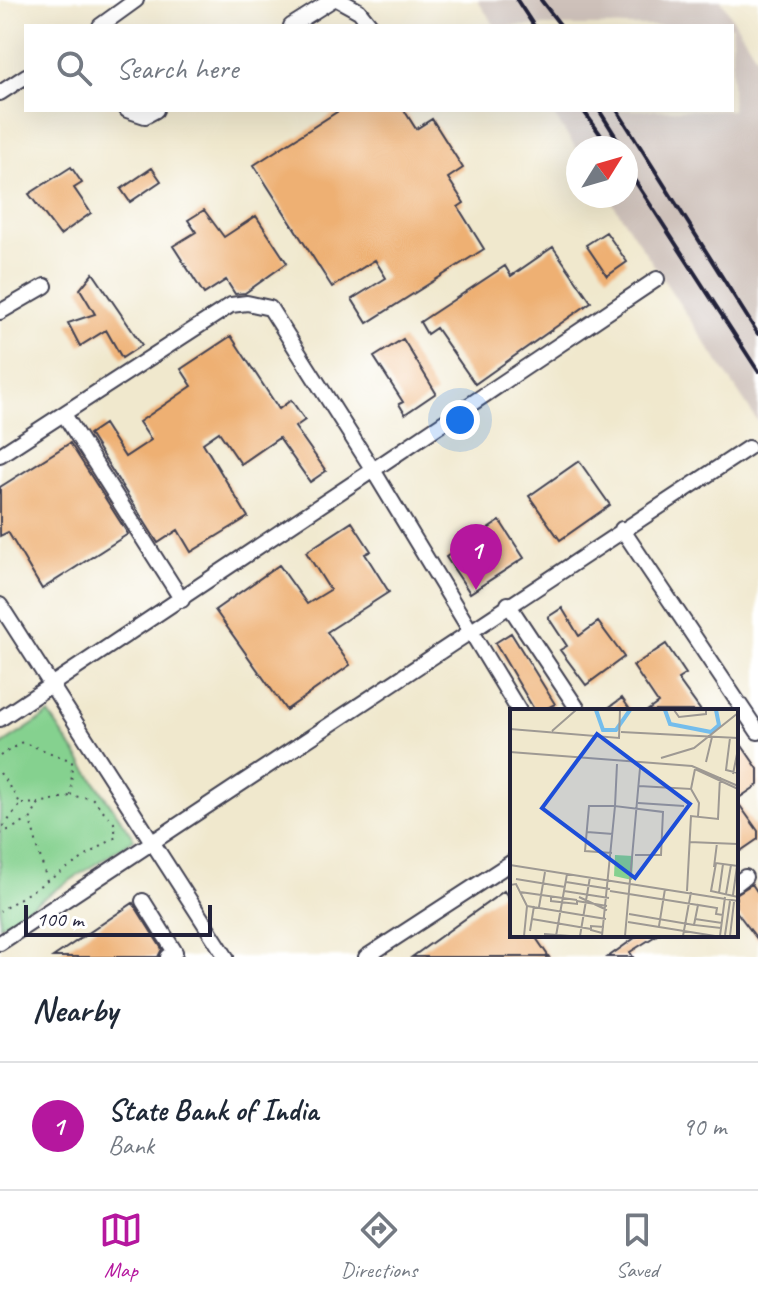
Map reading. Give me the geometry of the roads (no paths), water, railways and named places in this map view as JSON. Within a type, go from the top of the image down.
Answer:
[{"type":"street","points":[[103,24],[136,0]]},
{"type":"street","points":[[294,24],[332,0]]},
{"type":"street","points":[[339,0],[359,11],[369,24]]},
{"type":"street","points":[[0,93],[24,77]]},
{"type":"street","points":[[133,112],[145,116],[152,112]]},
{"type":"street","points":[[0,719],[657,279]]},
{"type":"street","points":[[0,312],[45,286]]},
{"type":"street","points":[[0,455],[65,416],[231,305],[259,304],[270,308],[373,470],[518,709]]},
{"type":"street","points":[[65,416],[182,600]]},
{"type":"street","points":[[0,943],[151,840],[748,448]]},
{"type":"street","points":[[622,529],[758,732]]},
{"type":"street","points":[[508,604],[578,709]]},
{"type":"street","points":[[0,605],[226,957]]},
{"type":"street","points":[[744,710],[758,700]]},
{"type":"street","points":[[366,957],[510,863]]},
{"type":"street","points":[[143,901],[175,952],[168,957]]},
{"type":"railway","points":[[517,0],[533,24]]},
{"type":"railway","points":[[541,0],[559,24]]},
{"type":"railway","points":[[584,112],[601,136]]},
{"type":"railway","points":[[600,112],[615,136]]},
{"type":"railway","points":[[618,112],[758,334]]},
{"type":"railway","points":[[638,186],[758,371]]},
{"type":"place","name":"State Bank of India","points":[[476,590]]}]
